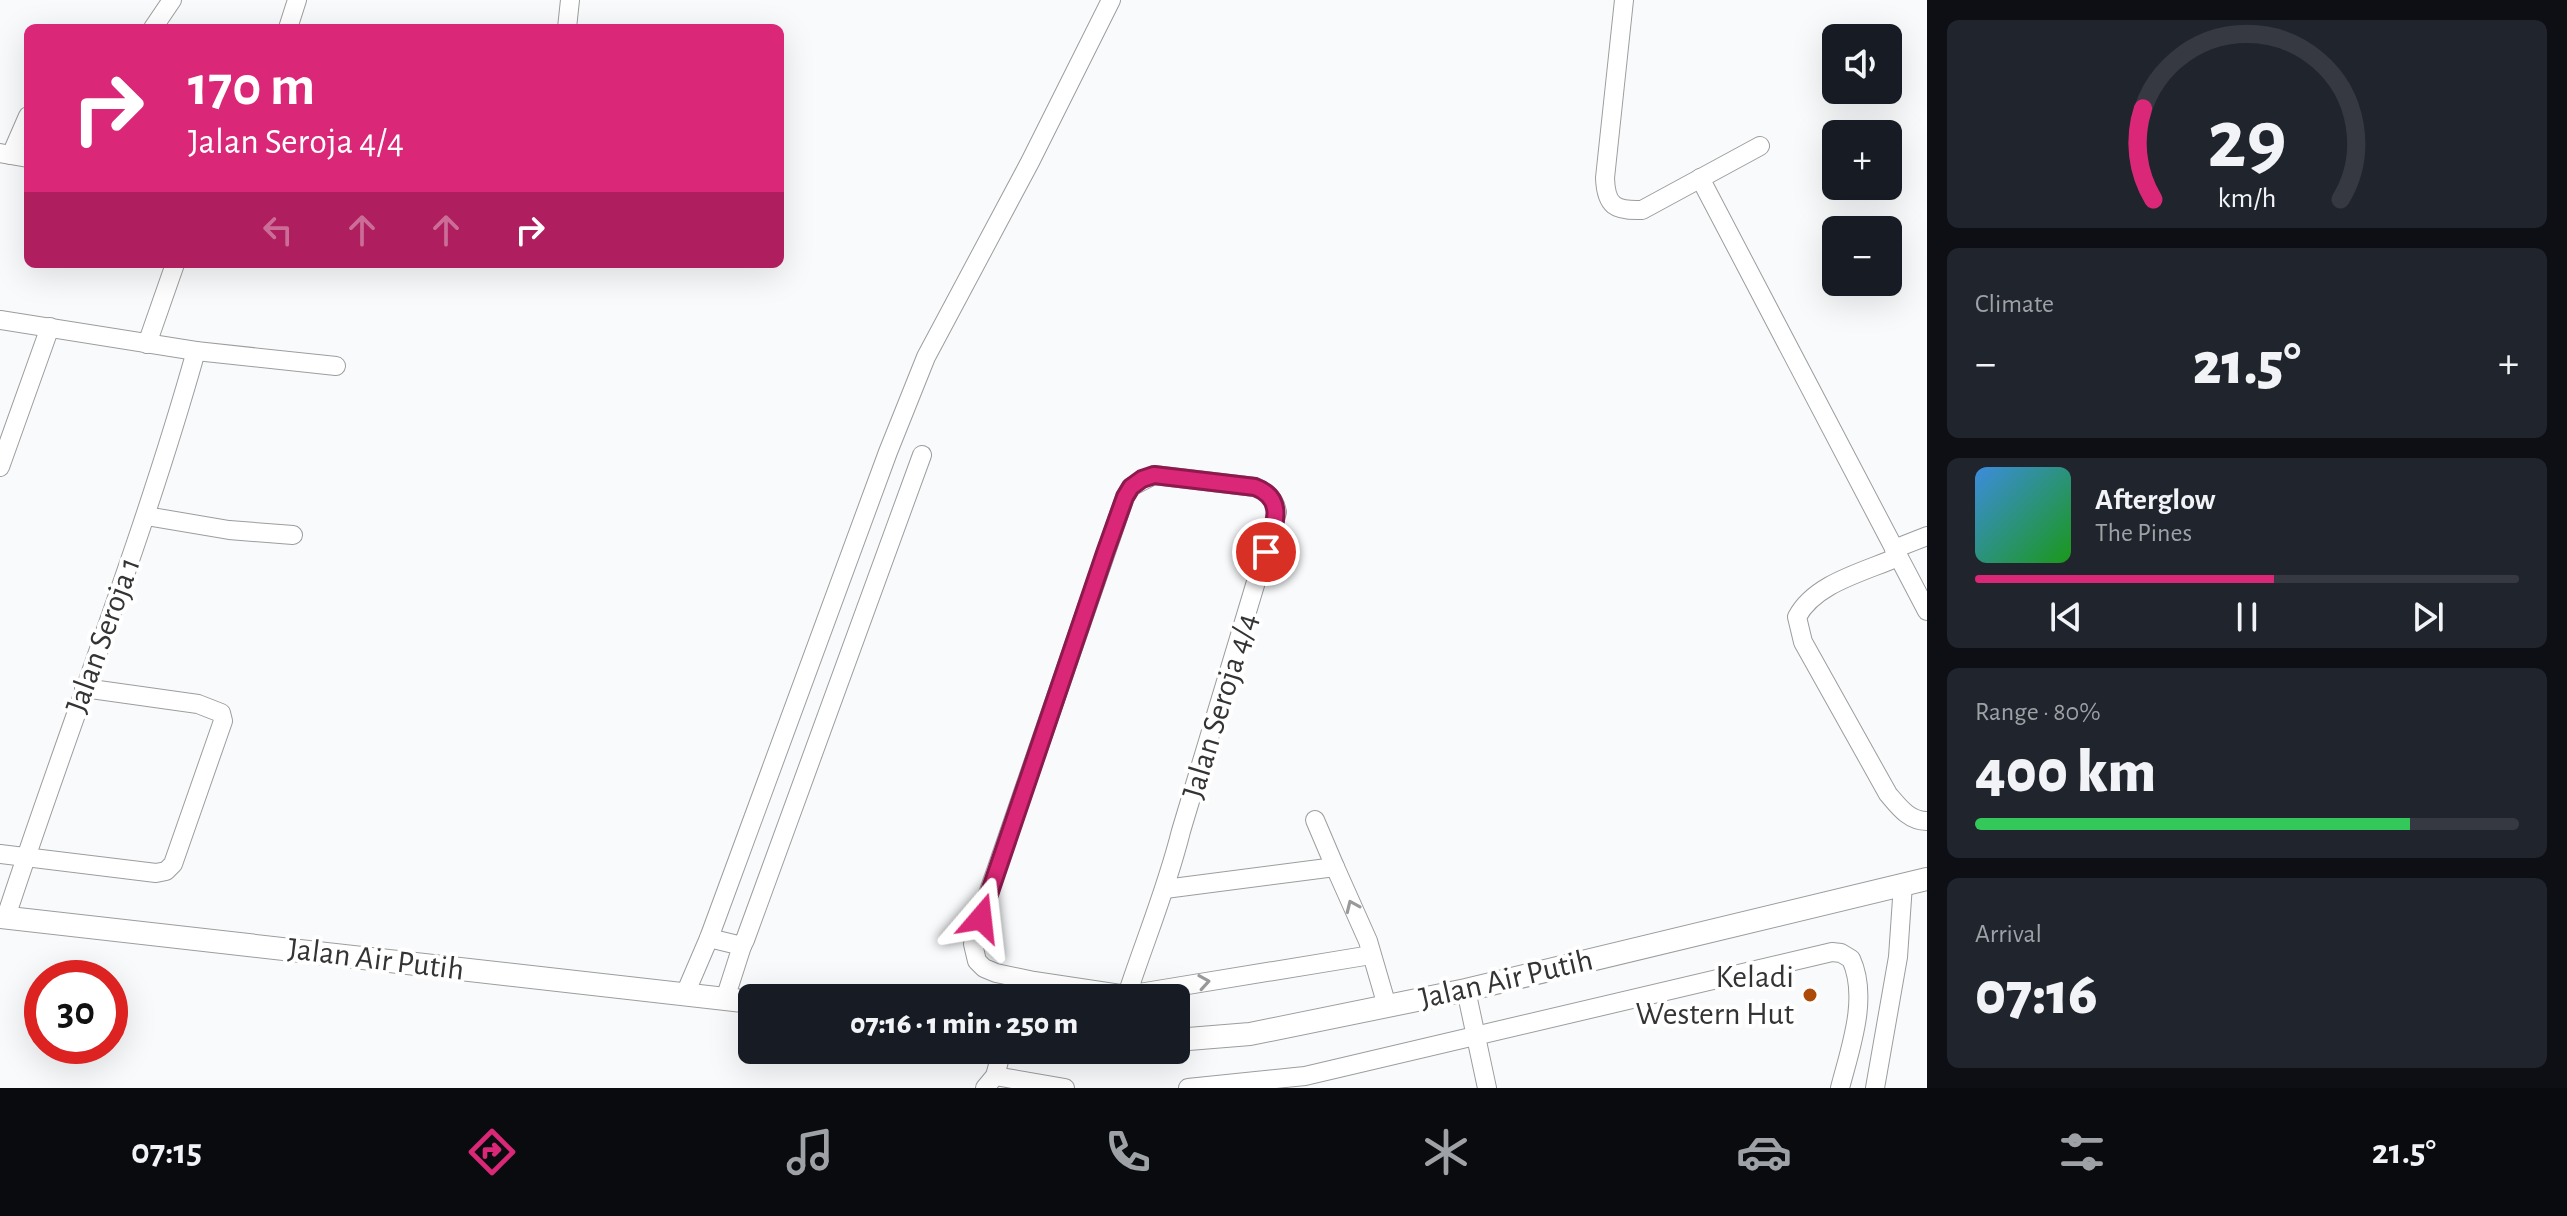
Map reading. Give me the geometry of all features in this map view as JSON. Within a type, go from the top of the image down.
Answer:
[{"type":"main road","name":"Jalan Air Putih","points":[[1190,1039],[1250,1034],[1466,990],[1927,879]]},
{"type":"main road","name":"Jalan Air Putih","points":[[3,917],[738,1000]]},
{"type":"street","points":[[156,24],[172,0]]},
{"type":"street","points":[[289,24],[297,0]]},
{"type":"street","points":[[567,24],[570,0]]},
{"type":"street","points":[[685,994],[709,938],[877,481],[926,357],[1030,162],[1111,0]]},
{"type":"street","points":[[1624,0],[1605,178],[1606,195],[1613,205],[1627,210],[1642,210],[1760,146]]},
{"type":"street","points":[[13,155],[24,126]]},
{"type":"street","points":[[1700,178],[1927,611]]},
{"type":"street","points":[[147,344],[173,268]]},
{"type":"street","points":[[0,320],[196,351],[336,366]]},
{"type":"street","points":[[0,467],[50,327]]},
{"type":"street","name":"Jalan Seroja 1","points":[[3,917],[146,516],[196,351]]},
{"type":"street","points":[[725,999],[922,455]]},
{"type":"street","name":"Jalan Seroja 4/4","points":[[1051,984],[984,968],[977,961],[973,944],[1125,497],[1131,487],[1154,475],[1255,487],[1272,498],[1277,512],[1165,889],[1132,984]]},
{"type":"street","points":[[146,516],[229,530],[293,535]]},
{"type":"street","points":[[1927,536],[1820,591],[1804,603],[1797,617],[1803,642],[1888,794],[1906,815],[1927,821]]},
{"type":"street","points":[[0,854],[156,873],[166,871],[173,864],[223,721],[221,713],[198,704],[84,688]]},
{"type":"street","points":[[1315,820],[1371,955],[1387,1006]]},
{"type":"street","points":[[1165,889],[1335,867]]},
{"type":"street","points":[[1875,1088],[1898,957],[1903,884]]},
{"type":"street","points":[[709,938],[742,946]]},
{"type":"street","points":[[1188,1088],[1307,1082],[1476,1035],[1832,952],[1851,959],[1855,968],[1858,1001],[1840,1088]]},
{"type":"street","points":[[1190,986],[1371,955]]},
{"type":"street","points":[[1466,990],[1487,1088]]},
{"type":"street","points":[[990,1082],[1065,1088]]},
{"type":"place","name":"Keladi Western Hut","points":[[1810,995]]},
{"type":"route","points":[[981,918],[1013,817],[1131,487],[1154,475],[1255,487],[1265,491],[1272,498],[1277,512],[1266,552]]}]
